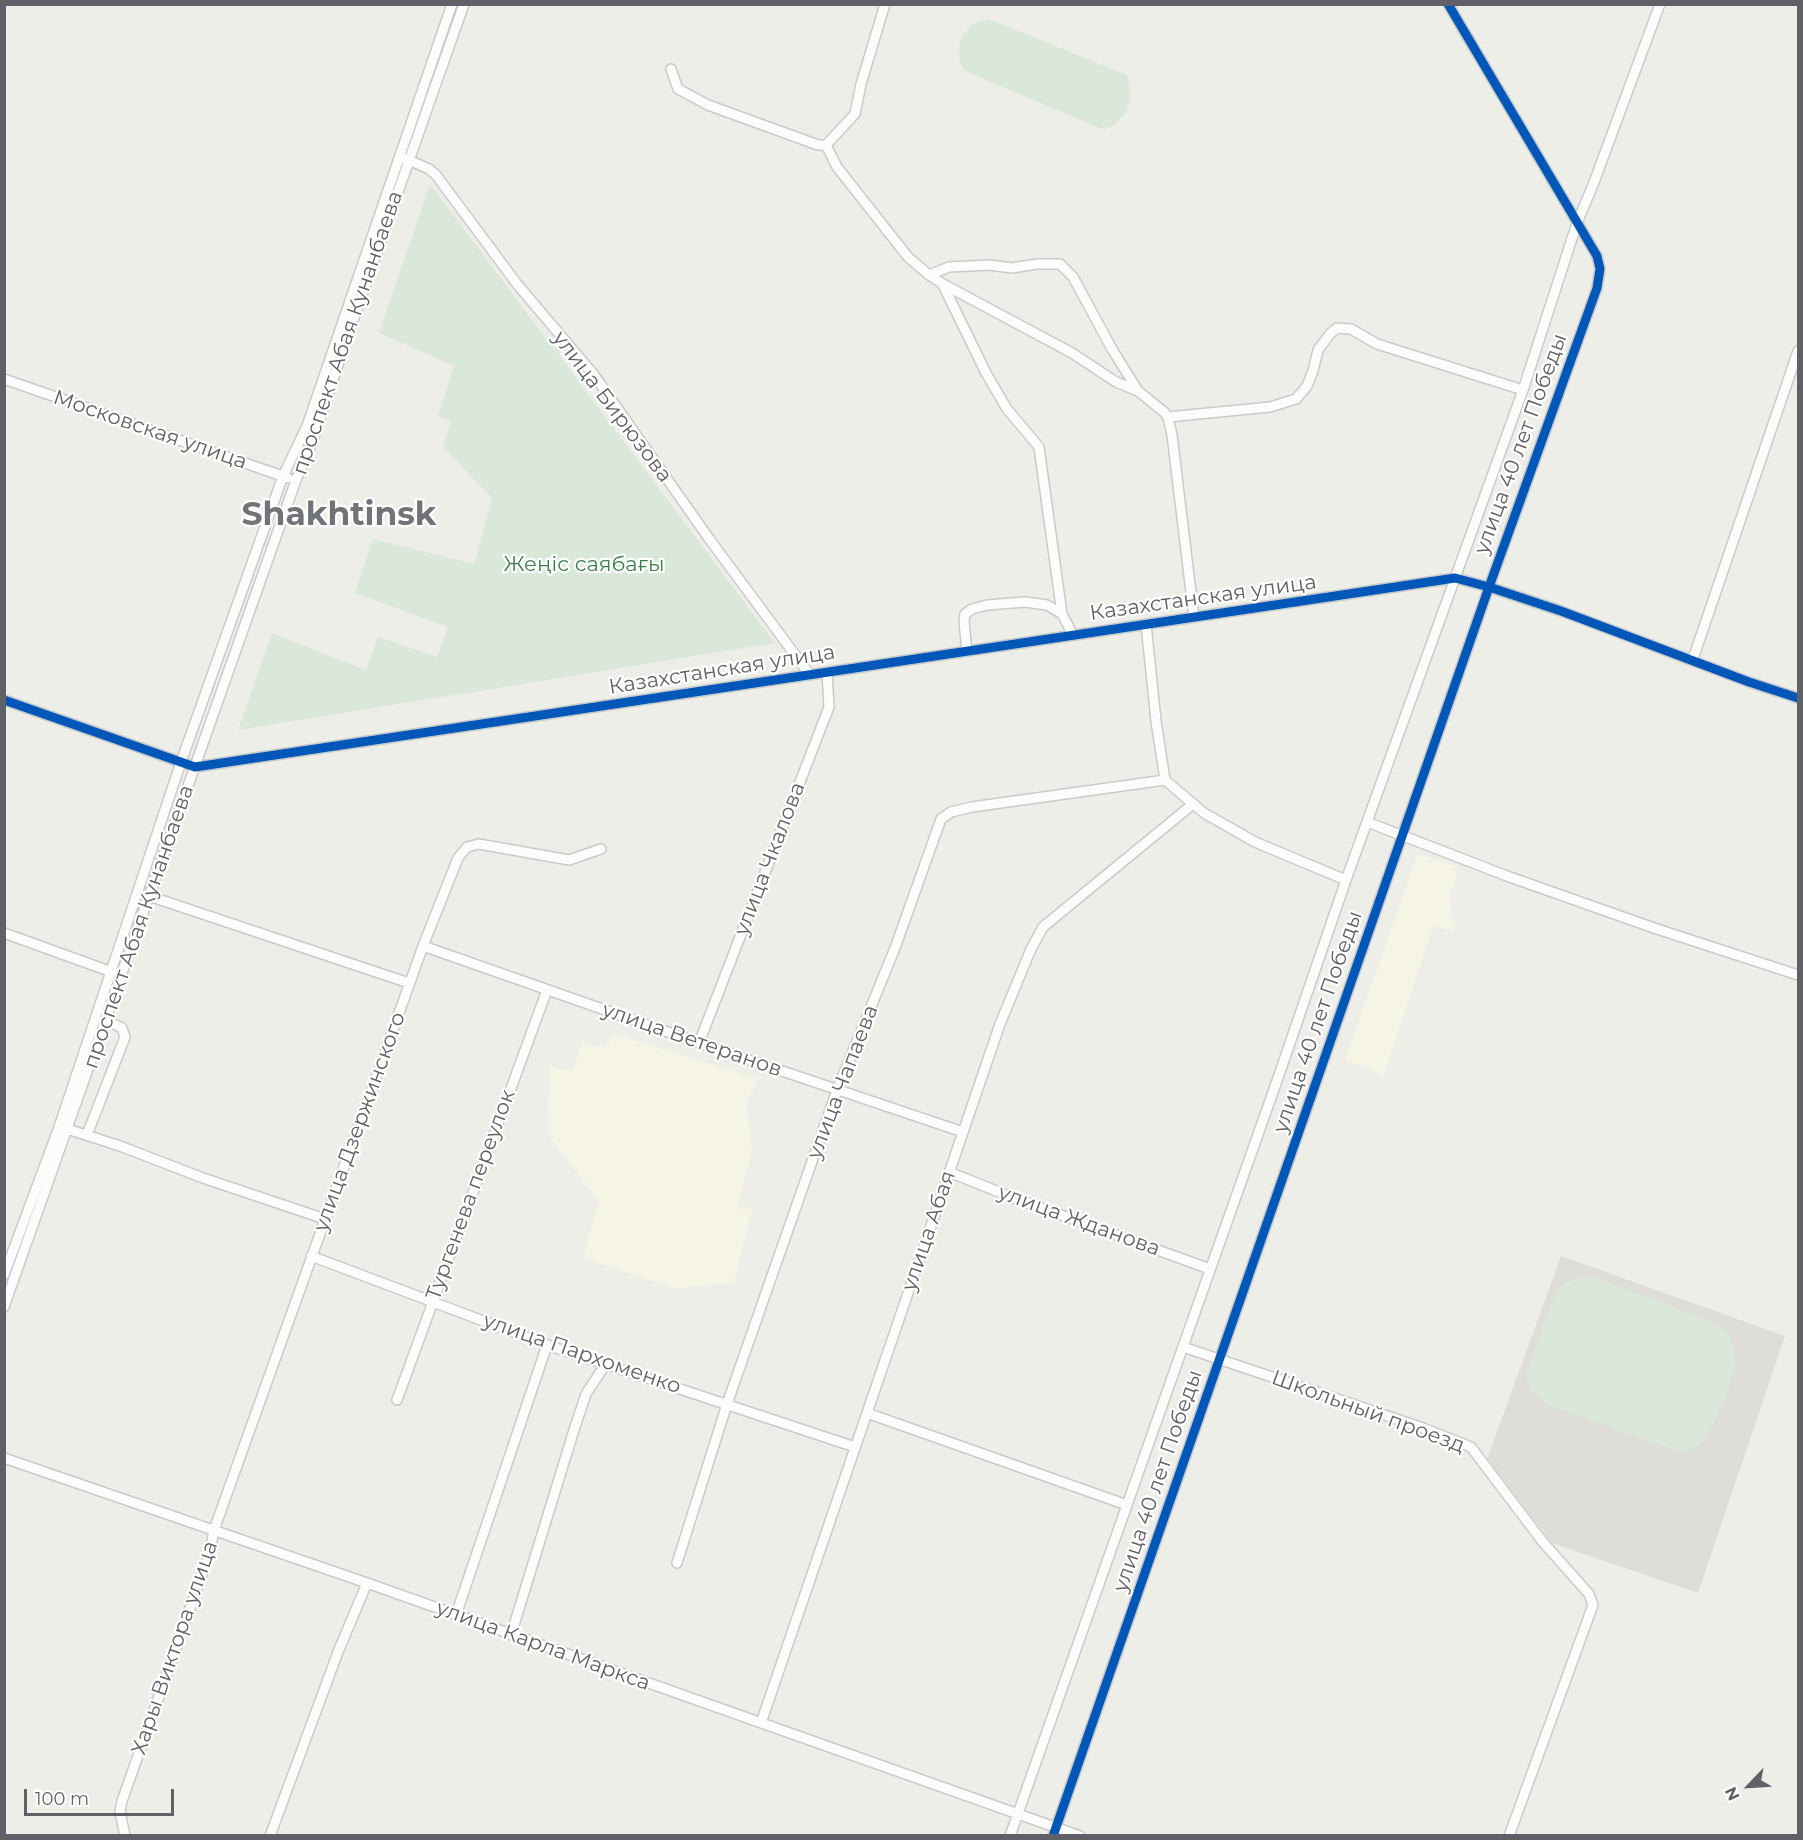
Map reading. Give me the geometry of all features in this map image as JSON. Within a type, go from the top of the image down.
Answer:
[{"type":"street","name":"проспект Абая Кунанбаева","points":[[4,1307],[181,762],[283,476],[307,426],[452,4]]},
{"type":"street","name":"проспект Абая Кунанбаева","points":[[4,1275],[106,1020],[296,480],[314,440],[351,326],[464,4]]},
{"type":"street","points":[[671,69],[678,88],[708,105],[818,145],[826,145],[855,114],[861,84],[885,4]]},
{"type":"street","points":[[1449,4],[1577,223]]},
{"type":"street","name":"улица 40 лет Победы","points":[[1010,1836],[1346,880],[1523,390],[1577,223],[1660,4]]},
{"type":"street","points":[[826,145],[837,167],[908,257],[929,275],[1072,353],[1116,382],[1138,391],[1168,417],[1194,617]]},
{"type":"street","name":"улица Бирюзова","points":[[399,156],[429,169],[436,175],[517,284],[594,375],[710,540],[810,675]]},
{"type":"street","name":"улица 40 лет Победы","points":[[1054,1831],[1489,587],[1597,288],[1600,269],[1597,256],[1577,223]]},
{"type":"street","points":[[929,275],[949,267],[990,265],[1012,268],[1037,264],[1060,264],[1072,277],[1138,391]]},
{"type":"street","points":[[943,284],[986,373],[1007,410],[1039,447],[1062,614],[1072,635]]},
{"type":"street","points":[[1168,417],[1270,407],[1296,399],[1307,386],[1318,350],[1330,333],[1337,328],[1351,329],[1377,344],[1523,390]]},
{"type":"street","points":[[1693,659],[1798,351]]},
{"type":"street","name":"Московская улица","points":[[4,379],[296,480]]},
{"type":"street","points":[[1455,578],[1561,611],[1749,682],[1798,698]]},
{"type":"street","name":"Казахстанская улица","points":[[4,700],[195,767],[1455,578]]},
{"type":"street","points":[[967,651],[964,622],[965,614],[972,609],[987,605],[1025,602],[1047,605],[1062,614]]},
{"type":"street","points":[[1146,624],[1156,721],[1165,780],[1204,813],[1255,842],[1346,880]]},
{"type":"street","name":"улица Чкалова","points":[[699,1043],[829,707],[827,672]]},
{"type":"street","name":"улица Чапаева","points":[[677,1563],[728,1404],[837,1090],[895,948],[941,819],[951,812],[972,807],[1165,780]]},
{"type":"street","name":"улица Абая","points":[[761,1723],[1000,1024],[1031,949],[1043,927],[1193,804]]},
{"type":"street","points":[[1367,822],[1465,861],[1631,920],[1798,975]]},
{"type":"street","name":"улица Дзержинского","points":[[214,1530],[409,983],[458,858],[467,847],[479,844],[569,860],[601,849]]},
{"type":"street","points":[[149,897],[409,983]]},
{"type":"street","points":[[4,933],[112,972]]},
{"type":"street","name":"улица Ветеранов","points":[[423,946],[699,1043],[963,1131]]},
{"type":"street","name":"Тургенева переулок","points":[[397,1400],[547,990]]},
{"type":"street","points":[[87,1135],[125,1037],[122,1028],[106,1020]]},
{"type":"street","points":[[63,1128],[325,1219]]},
{"type":"street","name":"улица Жданова","points":[[949,1172],[1210,1269]]},
{"type":"street","name":"улица Пархоменко","points":[[311,1256],[547,1345],[855,1447]]},
{"type":"street","points":[[456,1615],[547,1345]]},
{"type":"street","name":"Школьный проезд","points":[[1183,1347],[1424,1428],[1472,1447],[1542,1541],[1589,1594],[1593,1605],[1509,1836]]},
{"type":"street","points":[[511,1635],[586,1395],[605,1365]]},
{"type":"street","points":[[867,1413],[1127,1505]]},
{"type":"street","name":"улица Карла Маркса","points":[[4,1458],[367,1583],[1017,1814],[1054,1831],[1080,1836]]},
{"type":"street","name":"Хары Виктора улица","points":[[124,1836],[120,1812],[122,1802],[210,1552],[214,1530]]},
{"type":"street","points":[[270,1836],[338,1652],[367,1583]]},
{"type":"shaded area","points":[[1417,856],[1426,856],[1456,866],[1456,877],[1449,896],[1454,931],[1433,926],[1384,1075],[1345,1060]]},
{"type":"shaded area","points":[[615,1034],[758,1079],[746,1104],[752,1150],[737,1209],[752,1208],[734,1283],[673,1288],[583,1258],[599,1201],[548,1135],[549,1067],[572,1071],[582,1043],[604,1048]]},
{"type":"shaded area","points":[[1561,1256],[1785,1336],[1698,1593],[1552,1543],[1487,1459]]},
{"type":"green space","points":[[989,19],[1127,75],[1131,94],[1126,112],[1113,126],[1104,130],[965,71],[960,62],[959,52],[964,33],[971,26]]},
{"type":"green space","name":"Жеңіс саябағы","points":[[430,184],[551,345],[560,350],[559,355],[775,643],[238,730],[272,633],[366,670],[378,637],[437,657],[448,627],[355,593],[373,539],[474,564],[492,498],[443,447],[451,422],[438,416],[454,366],[379,333]]},
{"type":"green space","points":[[1593,1277],[1706,1320],[1727,1332],[1732,1343],[1736,1368],[1717,1417],[1703,1441],[1688,1452],[1675,1450],[1547,1405],[1532,1390],[1526,1378],[1552,1301],[1563,1284],[1577,1278]]},
{"type":"cycle path","points":[[1053,1836],[1489,587],[1597,288],[1600,269],[1597,256],[1448,4]]},
{"type":"cycle path","points":[[4,700],[195,767],[1455,578],[1561,611],[1749,682],[1798,698]]},
{"type":"district","name":"Shakhtinsk","points":[[339,515]]}]
